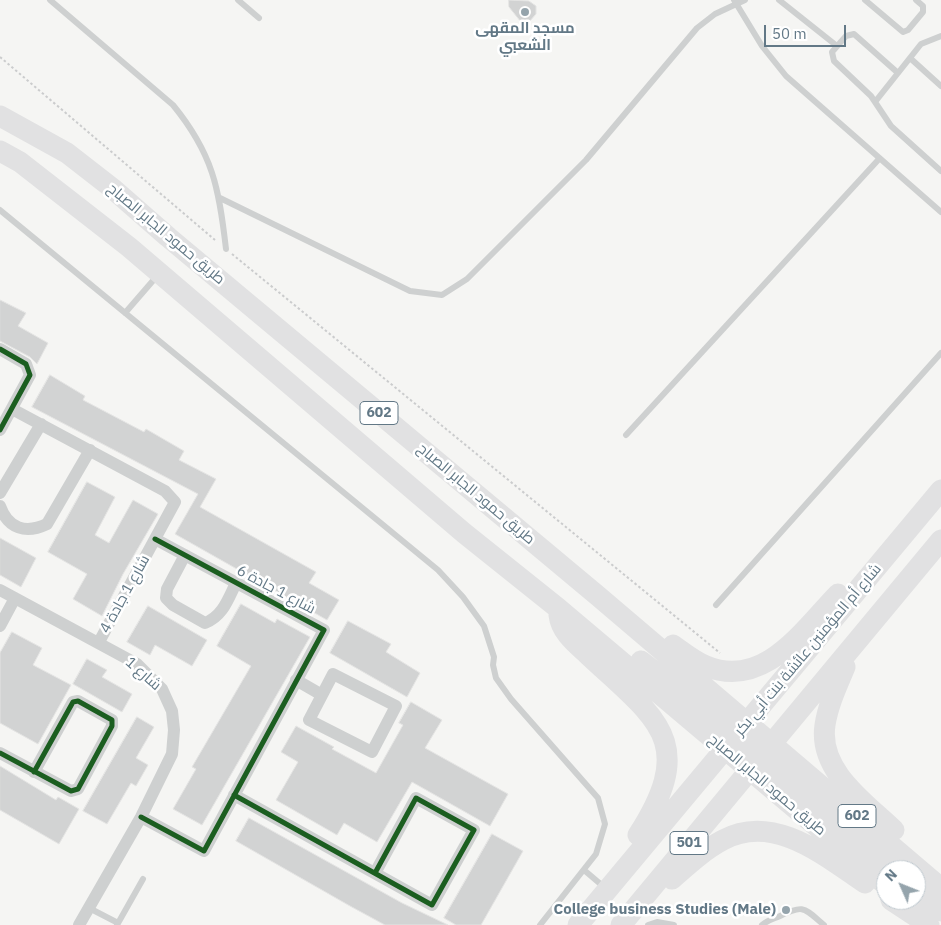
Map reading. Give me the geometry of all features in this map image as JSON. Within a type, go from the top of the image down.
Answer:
[{"type":"main road","name":"طريق حمود الجابر الصباح","points":[[0,116],[66,153],[112,188],[183,250],[598,596],[736,736],[761,757],[941,888]]},
{"type":"main road","name":"602","points":[[0,151],[20,162],[159,273],[464,533],[559,609]]},
{"type":"main road","name":"شارع أم المؤمنين عائشة بنت أبي بكر","points":[[578,925],[941,490]]},
{"type":"main road","points":[[598,596],[706,666],[728,671],[743,671],[766,664],[782,652],[879,552],[918,518]]},
{"type":"main road","points":[[761,757],[941,540]]},
{"type":"main road","points":[[607,889],[654,812],[663,792],[668,753],[661,731],[650,713],[573,642],[560,623],[559,609],[586,618],[736,736],[738,748],[761,757],[880,860]]},
{"type":"main road","points":[[854,646],[833,695],[824,726],[831,762],[840,778],[920,855],[934,871],[941,884]]},
{"type":"main road","name":"طريق حمود الجابر الصباح","points":[[761,757],[876,875]]},
{"type":"main road","name":"501","points":[[625,920],[761,757]]},
{"type":"main road","points":[[625,920],[705,852],[724,839],[748,832],[776,833],[793,838],[809,846],[876,890]]},
{"type":"main road","points":[[926,898],[941,910]]},
{"type":"main road","points":[[906,910],[929,925]]},
{"type":"main road","points":[[916,910],[933,925]]},
{"type":"street","points":[[0,349],[22,361],[29,369],[28,381],[0,430]]},
{"type":"street","name":"شارع 1 جادة 4","points":[[12,409],[165,491],[175,502],[99,642]]},
{"type":"street","points":[[0,494],[41,424]]},
{"type":"street","points":[[0,506],[3,515],[14,526],[31,530],[47,524],[90,450]]},
{"type":"street","name":"شارع 1 جادة 6","points":[[140,817],[204,851],[324,630],[155,539]]},
{"type":"street","name":"شارع 1 جادة 6","points":[[185,555],[167,589],[166,598],[173,605],[205,623],[214,620],[221,612],[236,583]]},
{"type":"street","name":"شارع 1","points":[[0,590],[137,664],[162,689],[172,711],[174,730],[172,754],[140,817],[79,925]]},
{"type":"street","points":[[0,626],[15,598]]},
{"type":"street","points":[[333,674],[396,706],[372,752],[309,720],[322,695],[333,674]]},
{"type":"street","points":[[296,680],[322,695]]},
{"type":"street","points":[[0,753],[34,772],[74,792],[78,789],[112,726],[112,720],[78,701],[73,702],[34,772]]},
{"type":"street","points":[[234,795],[374,873],[432,905],[474,830],[416,798],[374,873]]},
{"type":"lane","points":[[50,0],[173,104],[190,125],[203,148],[213,173],[220,198],[226,249]]},
{"type":"lane","points":[[238,0],[259,18]]},
{"type":"lane","points":[[220,198],[410,291],[442,295],[467,280],[586,160],[697,28],[735,2],[745,0]]},
{"type":"lane","points":[[779,0],[837,46]]},
{"type":"lane","points":[[865,0],[903,32],[908,30],[923,12],[923,6],[916,0]]},
{"type":"lane","points":[[735,2],[762,46],[786,76],[941,212]]},
{"type":"lane","points":[[898,73],[854,34],[848,34],[832,52],[834,61],[875,102],[897,133],[941,171]]},
{"type":"lane","points":[[875,102],[925,42],[941,36]]},
{"type":"lane","points":[[910,58],[941,86]]},
{"type":"lane","points":[[626,435],[879,159]]},
{"type":"lane","points":[[0,210],[438,570],[463,597],[484,626],[494,657],[493,665],[496,678],[511,699],[598,798],[605,824],[596,854],[540,925]]},
{"type":"lane","points":[[125,313],[159,273]]},
{"type":"lane","points":[[716,605],[941,353]]},
{"type":"lane","points":[[584,870],[607,889]]},
{"type":"lane","points":[[89,908],[118,924],[143,879]]},
{"type":"lane","points":[[762,925],[791,909],[803,909],[824,925]]},
{"type":"lane","points":[[774,925],[779,916]]},
{"type":"lane","points":[[648,925],[657,922],[674,925]]},
{"type":"path","points":[[0,57],[226,249],[743,671]]},
{"type":"building","name":"مسجد المقهى الشعبي","points":[[509,0],[529,1],[536,6],[536,14],[529,22],[521,22],[509,7]]},
{"type":"building","points":[[0,300],[26,313],[18,326],[48,343],[37,364],[30,357],[0,341]]},
{"type":"building","points":[[50,375],[85,396],[83,400],[144,432],[146,429],[184,451],[179,460],[216,479],[200,507],[316,572],[309,583],[339,600],[327,620],[175,534],[198,494],[32,407]]},
{"type":"building","points":[[87,482],[115,497],[95,535],[109,543],[133,500],[158,514],[123,574],[102,616],[73,599],[87,574],[48,552]]},
{"type":"building","points":[[0,538],[36,558],[21,587],[0,575]]},
{"type":"building","points":[[241,604],[275,623],[277,619],[310,637],[202,825],[173,809],[196,769],[192,767],[251,666],[217,646]]},
{"type":"building","points":[[148,606],[207,640],[192,666],[155,645],[150,655],[127,642]]},
{"type":"building","points":[[348,621],[391,644],[386,652],[420,673],[407,697],[330,653]]},
{"type":"building","points":[[12,632],[42,648],[33,665],[71,685],[38,744],[0,723],[0,653]]},
{"type":"building","points":[[87,659],[107,670],[102,677],[132,694],[122,712],[73,684]]},
{"type":"building","points":[[411,702],[442,720],[425,748],[508,794],[490,826],[412,782],[377,842],[344,823],[337,835],[276,800],[298,762],[281,752],[296,726],[334,747],[332,749],[376,773],[403,725],[399,723]]},
{"type":"building","points":[[137,717],[154,727],[136,758],[148,765],[136,786],[131,783],[107,824],[83,811]]},
{"type":"building","points":[[0,766],[56,800],[58,797],[79,809],[59,844],[0,810]]},
{"type":"building","points":[[249,818],[402,903],[448,925],[385,925],[236,841]]},
{"type":"building","points":[[492,834],[523,851],[481,925],[456,925],[444,918]]},
{"type":"cycle path","points":[[0,349],[26,364],[30,375],[0,430]]},
{"type":"cycle path","points":[[141,817],[204,851],[324,630],[155,539]]},
{"type":"cycle path","points":[[0,753],[71,791],[78,789],[112,726],[112,720],[78,701],[73,702],[34,772]]},
{"type":"cycle path","points":[[234,795],[432,905],[474,830],[416,798],[375,873]]},
{"type":"place","name":"مسجد المقهى الشعبي","points":[[525,12]]},
{"type":"place","name":"College business Studies (Male)","points":[[786,910]]}]
